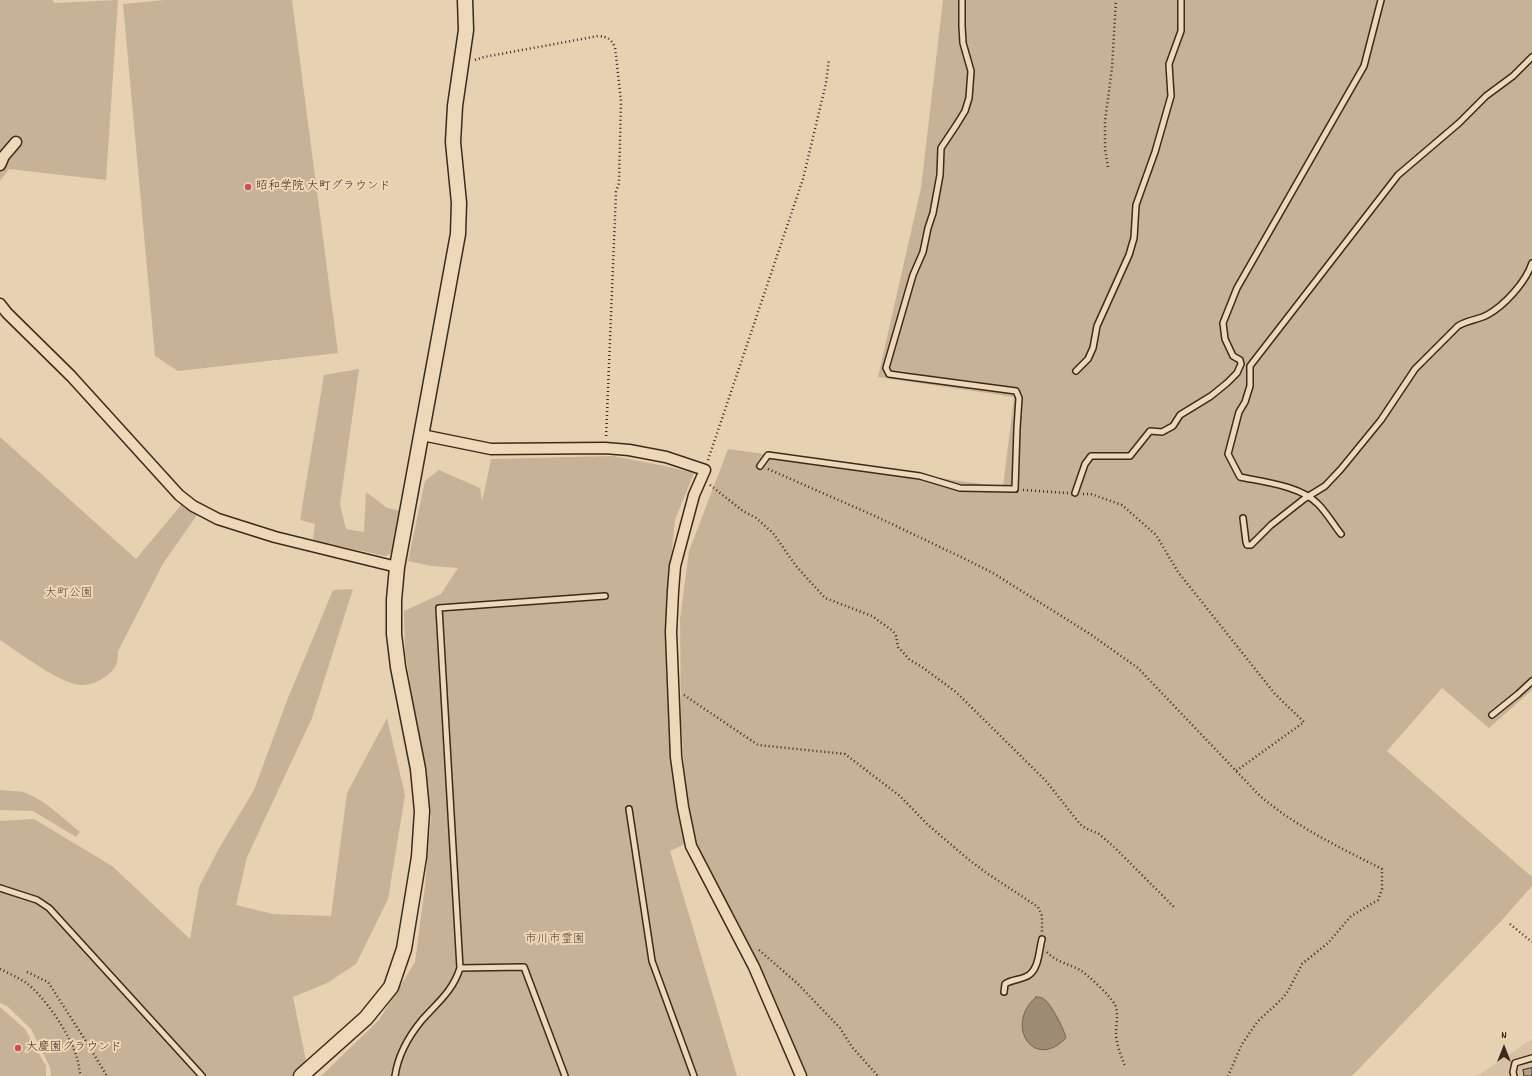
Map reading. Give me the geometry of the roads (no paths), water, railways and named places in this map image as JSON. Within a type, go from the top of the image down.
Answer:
[{"type":"street","points":[[302,1076],[366,1018],[391,987],[404,949],[419,857],[422,811],[418,769],[398,667],[394,634],[394,600],[397,567],[458,234],[459,203],[453,142],[455,106],[466,30],[465,0]]},
{"type":"street","points":[[0,165],[4,156],[16,142]]},
{"type":"street","points":[[0,304],[7,313],[71,376],[179,495],[193,506],[218,519],[275,538],[397,567]]},
{"type":"street","points":[[422,435],[491,450],[605,448],[666,457],[703,474],[694,495],[675,566],[671,632],[676,757],[683,808],[690,846],[754,967],[802,1076]]},
{"type":"lane","points":[[760,466],[768,455],[920,476],[960,488],[1016,489],[1019,398],[1016,391],[889,374],[886,368],[914,271],[923,252],[933,213],[940,175],[941,148],[957,124],[969,98],[971,71],[964,43],[962,26],[962,0]]},
{"type":"lane","points":[[1076,371],[1088,359],[1093,348],[1097,326],[1133,244],[1136,205],[1155,152],[1171,96],[1169,64],[1181,31],[1181,0]]},
{"type":"lane","points":[[1075,493],[1085,464],[1091,456],[1130,456],[1150,431],[1162,432],[1173,426],[1180,414],[1211,396],[1237,373],[1241,364],[1240,360],[1233,356],[1225,339],[1223,323],[1231,302],[1237,288],[1364,66],[1381,0]]},
{"type":"lane","points":[[1341,534],[1318,504],[1308,497],[1281,485],[1240,477],[1228,454],[1239,412],[1245,402],[1250,386],[1250,366],[1398,175],[1459,123],[1486,96],[1513,76],[1532,57]]},
{"type":"lane","points":[[1243,518],[1246,542],[1247,545],[1251,545],[1271,525],[1325,486],[1381,420],[1415,369],[1458,326],[1465,322],[1486,316],[1507,300],[1530,269],[1532,263]]},
{"type":"lane","points":[[395,1076],[401,1051],[409,1037],[422,1020],[445,997],[458,977],[460,968],[439,608],[604,596]]},
{"type":"lane","points":[[1492,715],[1532,681]]},
{"type":"lane","points":[[629,809],[652,961],[694,1076]]},
{"type":"lane","points":[[0,888],[37,900],[49,908],[202,1076]]},
{"type":"lane","points":[[1004,992],[1005,984],[1011,980],[1029,975],[1034,969],[1038,962],[1042,939]]},
{"type":"lane","points":[[460,968],[524,967],[565,1076]]},
{"type":"lane","points":[[1514,1076],[1513,1072],[1515,1063],[1532,1058]]},
{"type":"place","name":"昭和学院 大町グラウンド","points":[[248,187]]},
{"type":"place","name":"大慶園グラウンド","points":[[18,1048]]},
{"type":"park label","name":"大町公園","points":[[69,594]]},
{"type":"park label","name":"市川市霊園","points":[[555,940]]}]
